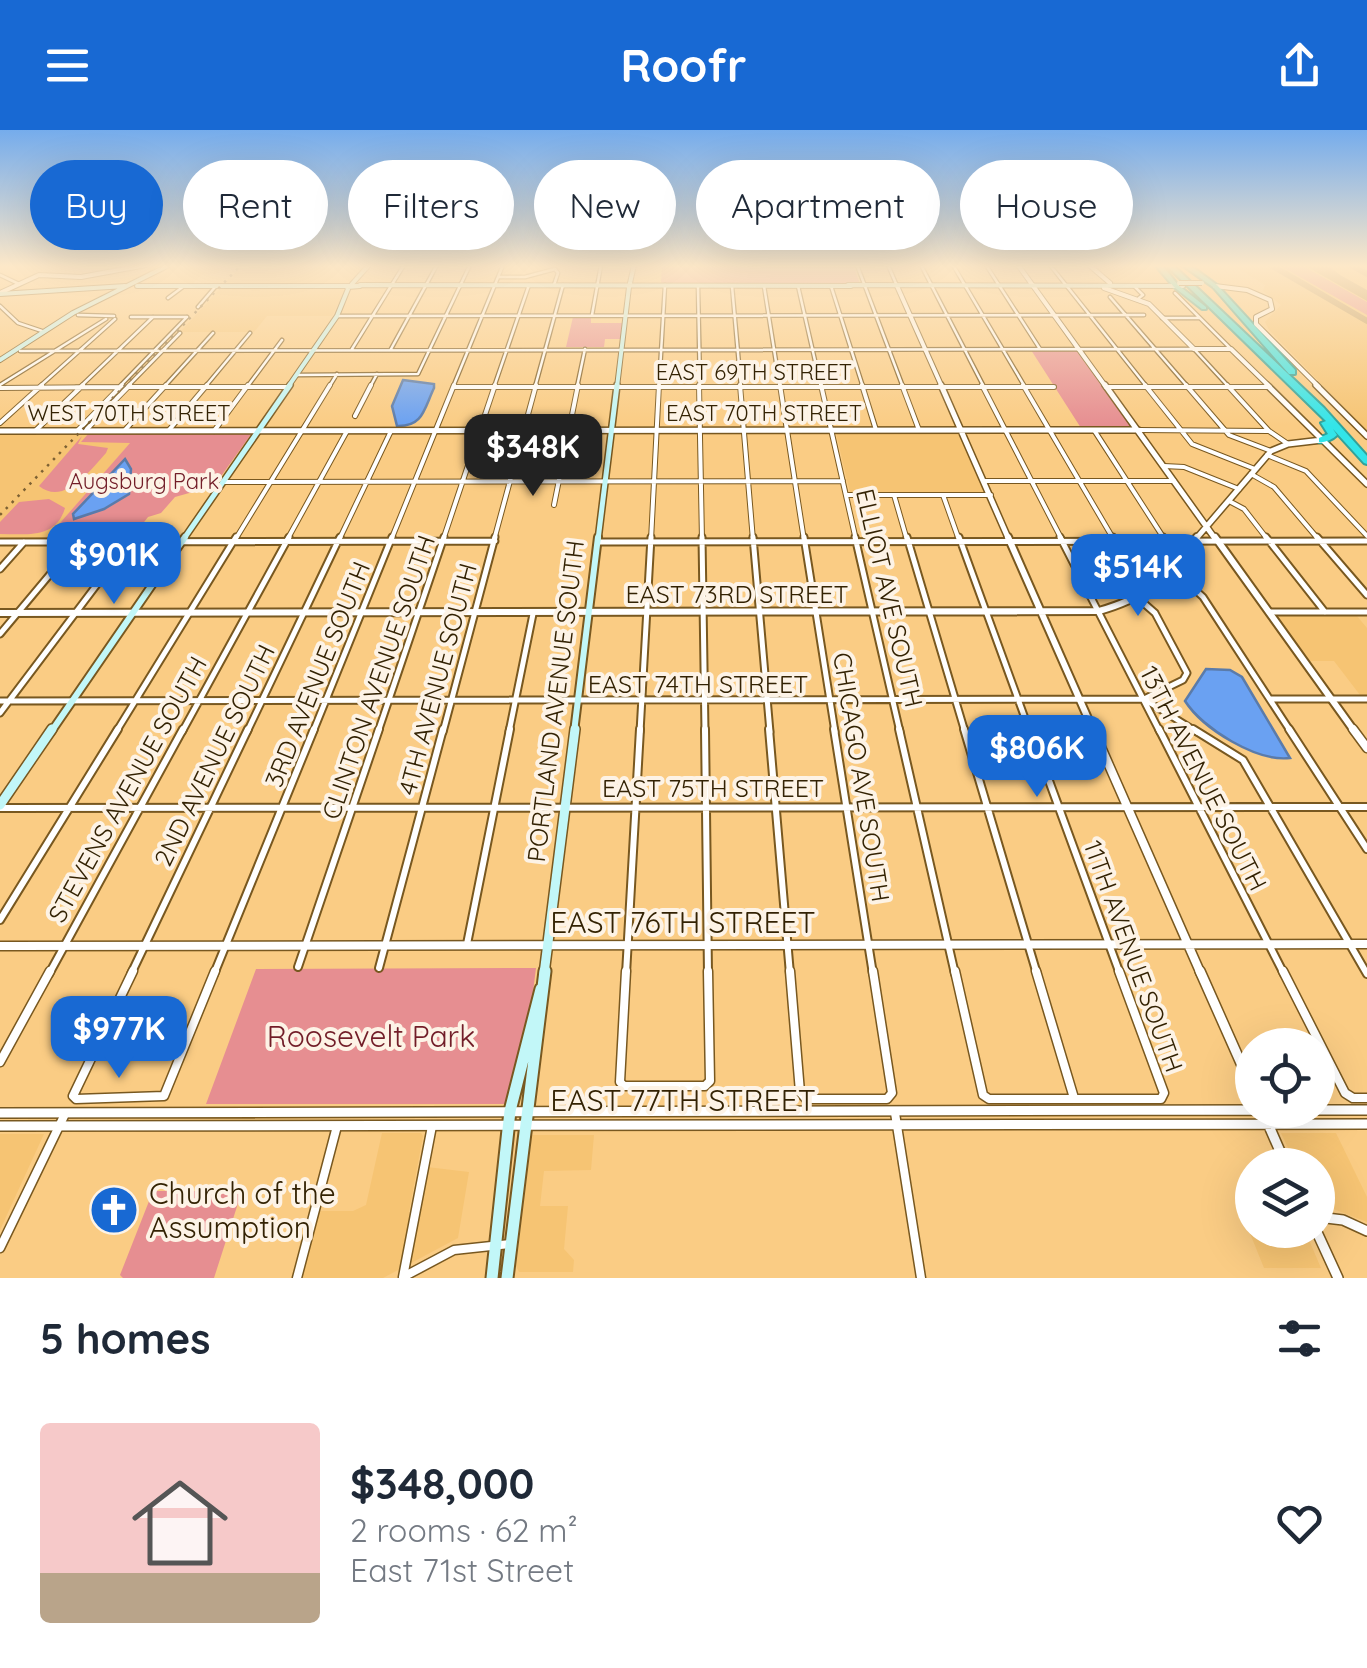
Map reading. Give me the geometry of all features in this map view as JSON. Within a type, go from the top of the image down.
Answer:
[{"type":"highway","points":[[1218,319],[1261,353]]},
{"type":"highway","points":[[1226,319],[1310,400],[1367,464]]},
{"type":"highway","points":[[1229,319],[1302,385]]},
{"type":"highway","points":[[1240,319],[1367,450]]},
{"type":"highway","points":[[1310,400],[1332,433],[1322,440]]},
{"type":"highway","points":[[1322,440],[1342,445],[1367,464]]},
{"type":"main road","points":[[20,350],[42,331],[68,319]]},
{"type":"main road","points":[[0,360],[71,319]]},
{"type":"main road","points":[[0,807],[335,319]]},
{"type":"main road","name":"PORTLAND AVENUE SOUTH","points":[[492,1278],[510,1112],[547,945],[628,319]]},
{"type":"main road","name":"PORTLAND AVENUE SOUTH","points":[[508,1278],[543,998],[540,989]]},
{"type":"street","points":[[14,319],[23,326],[42,331]]},
{"type":"street","points":[[0,386],[106,319]]},
{"type":"street","points":[[0,423],[113,319]]},
{"type":"street","points":[[35,431],[151,319]]},
{"type":"street","points":[[77,431],[185,319]]},
{"type":"street","points":[[352,350],[371,319]]},
{"type":"street","points":[[391,349],[408,319]]},
{"type":"street","points":[[297,374],[418,374],[445,319]]},
{"type":"street","name":"3RD AVENUE SOUTH","points":[[164,1096],[481,319]]},
{"type":"street","name":"CLINTON AVENUE SOUTH","points":[[298,966],[518,319]]},
{"type":"street","name":"4TH AVENUE SOUTH","points":[[380,968],[554,319]]},
{"type":"street","points":[[663,319],[620,1082],[624,1086],[700,1086],[710,1081],[699,319]]},
{"type":"street","points":[[734,319],[788,944]]},
{"type":"street","name":"CHICAGO AVE SOUTH","points":[[770,319],[890,1096],[806,1099],[800,1092],[788,944]]},
{"type":"street","name":"ELLIOT AVE SOUTH","points":[[805,319],[983,1095],[989,1100],[1074,1098]]},
{"type":"street","points":[[841,319],[876,430]]},
{"type":"street","points":[[876,319],[919,430]]},
{"type":"street","points":[[912,319],[1235,1049]]},
{"type":"street","name":"13TH AVENUE SOUTH","points":[[948,319],[1345,1093],[1352,1098],[1367,1098]]},
{"type":"street","points":[[984,319],[1134,573],[1153,588]]},
{"type":"street","points":[[1020,319],[1040,348]]},
{"type":"street","points":[[1056,319],[1367,748]]},
{"type":"street","points":[[1093,319],[1194,446],[1253,472],[1274,487],[1367,595]]},
{"type":"street","points":[[1129,319],[1233,438],[1310,474],[1367,538]]},
{"type":"street","points":[[1165,319],[1269,430],[1288,444]]},
{"type":"street","points":[[1201,319],[1367,484]]},
{"type":"street","points":[[1257,319],[1264,332],[1367,436]]},
{"type":"street","points":[[1259,319],[1264,332]]},
{"type":"street","points":[[83,331],[101,331]]},
{"type":"street","points":[[169,431],[250,332]]},
{"type":"street","points":[[86,431],[180,333]]},
{"type":"street","points":[[124,431],[213,333]]},
{"type":"street","points":[[214,431],[282,340]]},
{"type":"street","points":[[554,504],[585,349]]},
{"type":"street","points":[[20,350],[1230,349]]},
{"type":"street","points":[[0,920],[337,374]]},
{"type":"street","points":[[355,416],[377,374]]},
{"type":"street","points":[[0,386],[120,387]]},
{"type":"street","points":[[128,387],[288,387]]},
{"type":"street","name":"EAST 69TH STREET","points":[[454,387],[1054,387]]},
{"type":"street","points":[[1106,387],[1269,387]]},
{"type":"street","name":"EAST 70TH STREET","points":[[258,430],[1269,430]]},
{"type":"street","name":"WEST 70TH STREET","points":[[0,431],[258,430]]},
{"type":"street","name":"STEVENS AVENUE SOUTH","points":[[0,1062],[347,430]]},
{"type":"street","name":"2ND AVENUE SOUTH","points":[[164,1096],[116,1100],[73,1096],[392,430]]},
{"type":"street","points":[[1094,430],[1167,541]]},
{"type":"street","points":[[1043,612],[1099,611],[1139,599],[1171,568],[1269,453],[1288,444],[1322,440]]},
{"type":"street","points":[[1164,466],[1184,467],[1239,489]]},
{"type":"street","points":[[223,482],[843,481]]},
{"type":"street","points":[[985,481],[1174,481]]},
{"type":"street","points":[[846,495],[991,495]]},
{"type":"street","points":[[894,495],[1074,1098]]},
{"type":"street","name":"11TH AVENUE SOUTH","points":[[943,495],[1164,1093],[1161,1099],[1074,1098]]},
{"type":"street","points":[[1228,500],[1244,509],[1325,612]]},
{"type":"street","points":[[598,542],[1367,538]]},
{"type":"street","points":[[0,542],[495,542]]},
{"type":"street","points":[[0,569],[24,542]]},
{"type":"street","points":[[0,634],[77,542]]},
{"type":"street","points":[[0,712],[129,542]]},
{"type":"street","points":[[1171,568],[1199,592],[1367,849]]},
{"type":"street","points":[[1139,599],[1158,618],[1187,673],[1182,680],[1144,699]]},
{"type":"street","name":"EAST 73RD STREET","points":[[0,613],[1043,612]]},
{"type":"street","points":[[1269,612],[1367,612]]},
{"type":"street","points":[[467,946],[533,614]]},
{"type":"street","points":[[1144,699],[1237,754],[1367,974]]},
{"type":"street","name":"EAST 74TH STREET","points":[[0,701],[1144,699]]},
{"type":"street","points":[[1270,699],[1367,699]]},
{"type":"street","name":"EAST 75TH STREET","points":[[0,807],[1367,807]]},
{"type":"street","name":"EAST 76TH STREET","points":[[0,946],[1367,944]]},
{"type":"street","points":[[1335,1110],[1367,1110]]},
{"type":"street","name":"EAST 77TH STREET","points":[[896,1118],[1235,1111]]},
{"type":"street","name":"EAST 77TH STREET","points":[[0,1113],[510,1112],[525,1118],[1235,1123]]},
{"type":"street","points":[[0,1248],[65,1114]]},
{"type":"street","name":"EAST 77TH STREET","points":[[0,1126],[508,1126],[525,1118]]},
{"type":"street","points":[[896,1118],[922,1278]]},
{"type":"street","name":"EAST 77TH STREET","points":[[1335,1124],[1367,1124]]},
{"type":"street","points":[[298,1278],[337,1126]]},
{"type":"street","points":[[403,1278],[432,1126]]},
{"type":"street","points":[[1335,1219],[1367,1231]]},
{"type":"street","points":[[403,1278],[450,1249],[511,1244]]},
{"type":"street","points":[[1324,1248],[1338,1278]]},
{"type":"shaded area","points":[[192,319],[265,319],[254,332],[180,332]]},
{"type":"shaded area","points":[[1268,319],[1367,319],[1367,431],[1269,330],[1265,322]]},
{"type":"shaded area","points":[[959,432],[985,493],[850,493],[836,433]]},
{"type":"shaded area","points":[[0,433],[139,433],[46,539],[0,539]]},
{"type":"shaded area","points":[[1277,616],[1357,616],[1367,628],[1367,695],[1360,695],[1334,661],[1310,661]]},
{"type":"shaded area","points":[[382,1133],[423,1136],[409,1212],[419,1211],[427,1167],[469,1172],[458,1238],[383,1278],[301,1278],[318,1211],[353,1211],[366,1205]]},
{"type":"shaded area","points":[[1281,1133],[1336,1133],[1367,1197],[1367,1222],[1335,1210],[1335,1148],[1288,1148]]},
{"type":"shaded area","points":[[0,1134],[44,1134],[0,1230]]},
{"type":"shaded area","points":[[532,1135],[594,1135],[591,1170],[544,1171],[540,1206],[568,1206],[564,1249],[574,1260],[573,1272],[519,1272],[516,1266]]},
{"type":"shaded area","points":[[1256,1248],[1312,1248],[1321,1268],[1264,1268]]},
{"type":"green space","points":[[573,319],[623,323],[621,339],[605,339],[604,347],[566,347]]},
{"type":"green space","points":[[1031,350],[1076,350],[1132,428],[1081,428]]},
{"type":"green space","name":"Augsburg Park","points":[[89,433],[252,433],[214,486],[175,497],[161,513],[148,517],[131,539],[46,539],[130,443],[81,442]]},
{"type":"green space","points":[[82,436],[78,444],[108,448],[106,453],[67,489],[48,491],[39,486]]},
{"type":"green space","points":[[49,499],[65,508],[48,530],[0,534],[0,522],[19,502]]},
{"type":"green space","name":"Roosevelt Park","points":[[536,968],[519,1104],[206,1104],[256,969]]},
{"type":"green space","points":[[153,1191],[242,1191],[214,1278],[120,1275]]},
{"type":"water","points":[[403,380],[434,384],[434,388],[417,420],[397,426],[392,406]]},
{"type":"water","points":[[125,459],[131,469],[129,494],[104,509],[74,519],[73,514]]},
{"type":"water","points":[[1206,669],[1230,670],[1242,677],[1290,758],[1262,755],[1232,742],[1193,712],[1185,701]]},
{"type":"taxiway","points":[[1363,319],[1367,321]]},
{"type":"railway","points":[[0,515],[189,319]]},
{"type":"place","name":"Church of the Assumption","points":[[114,1210]]}]
